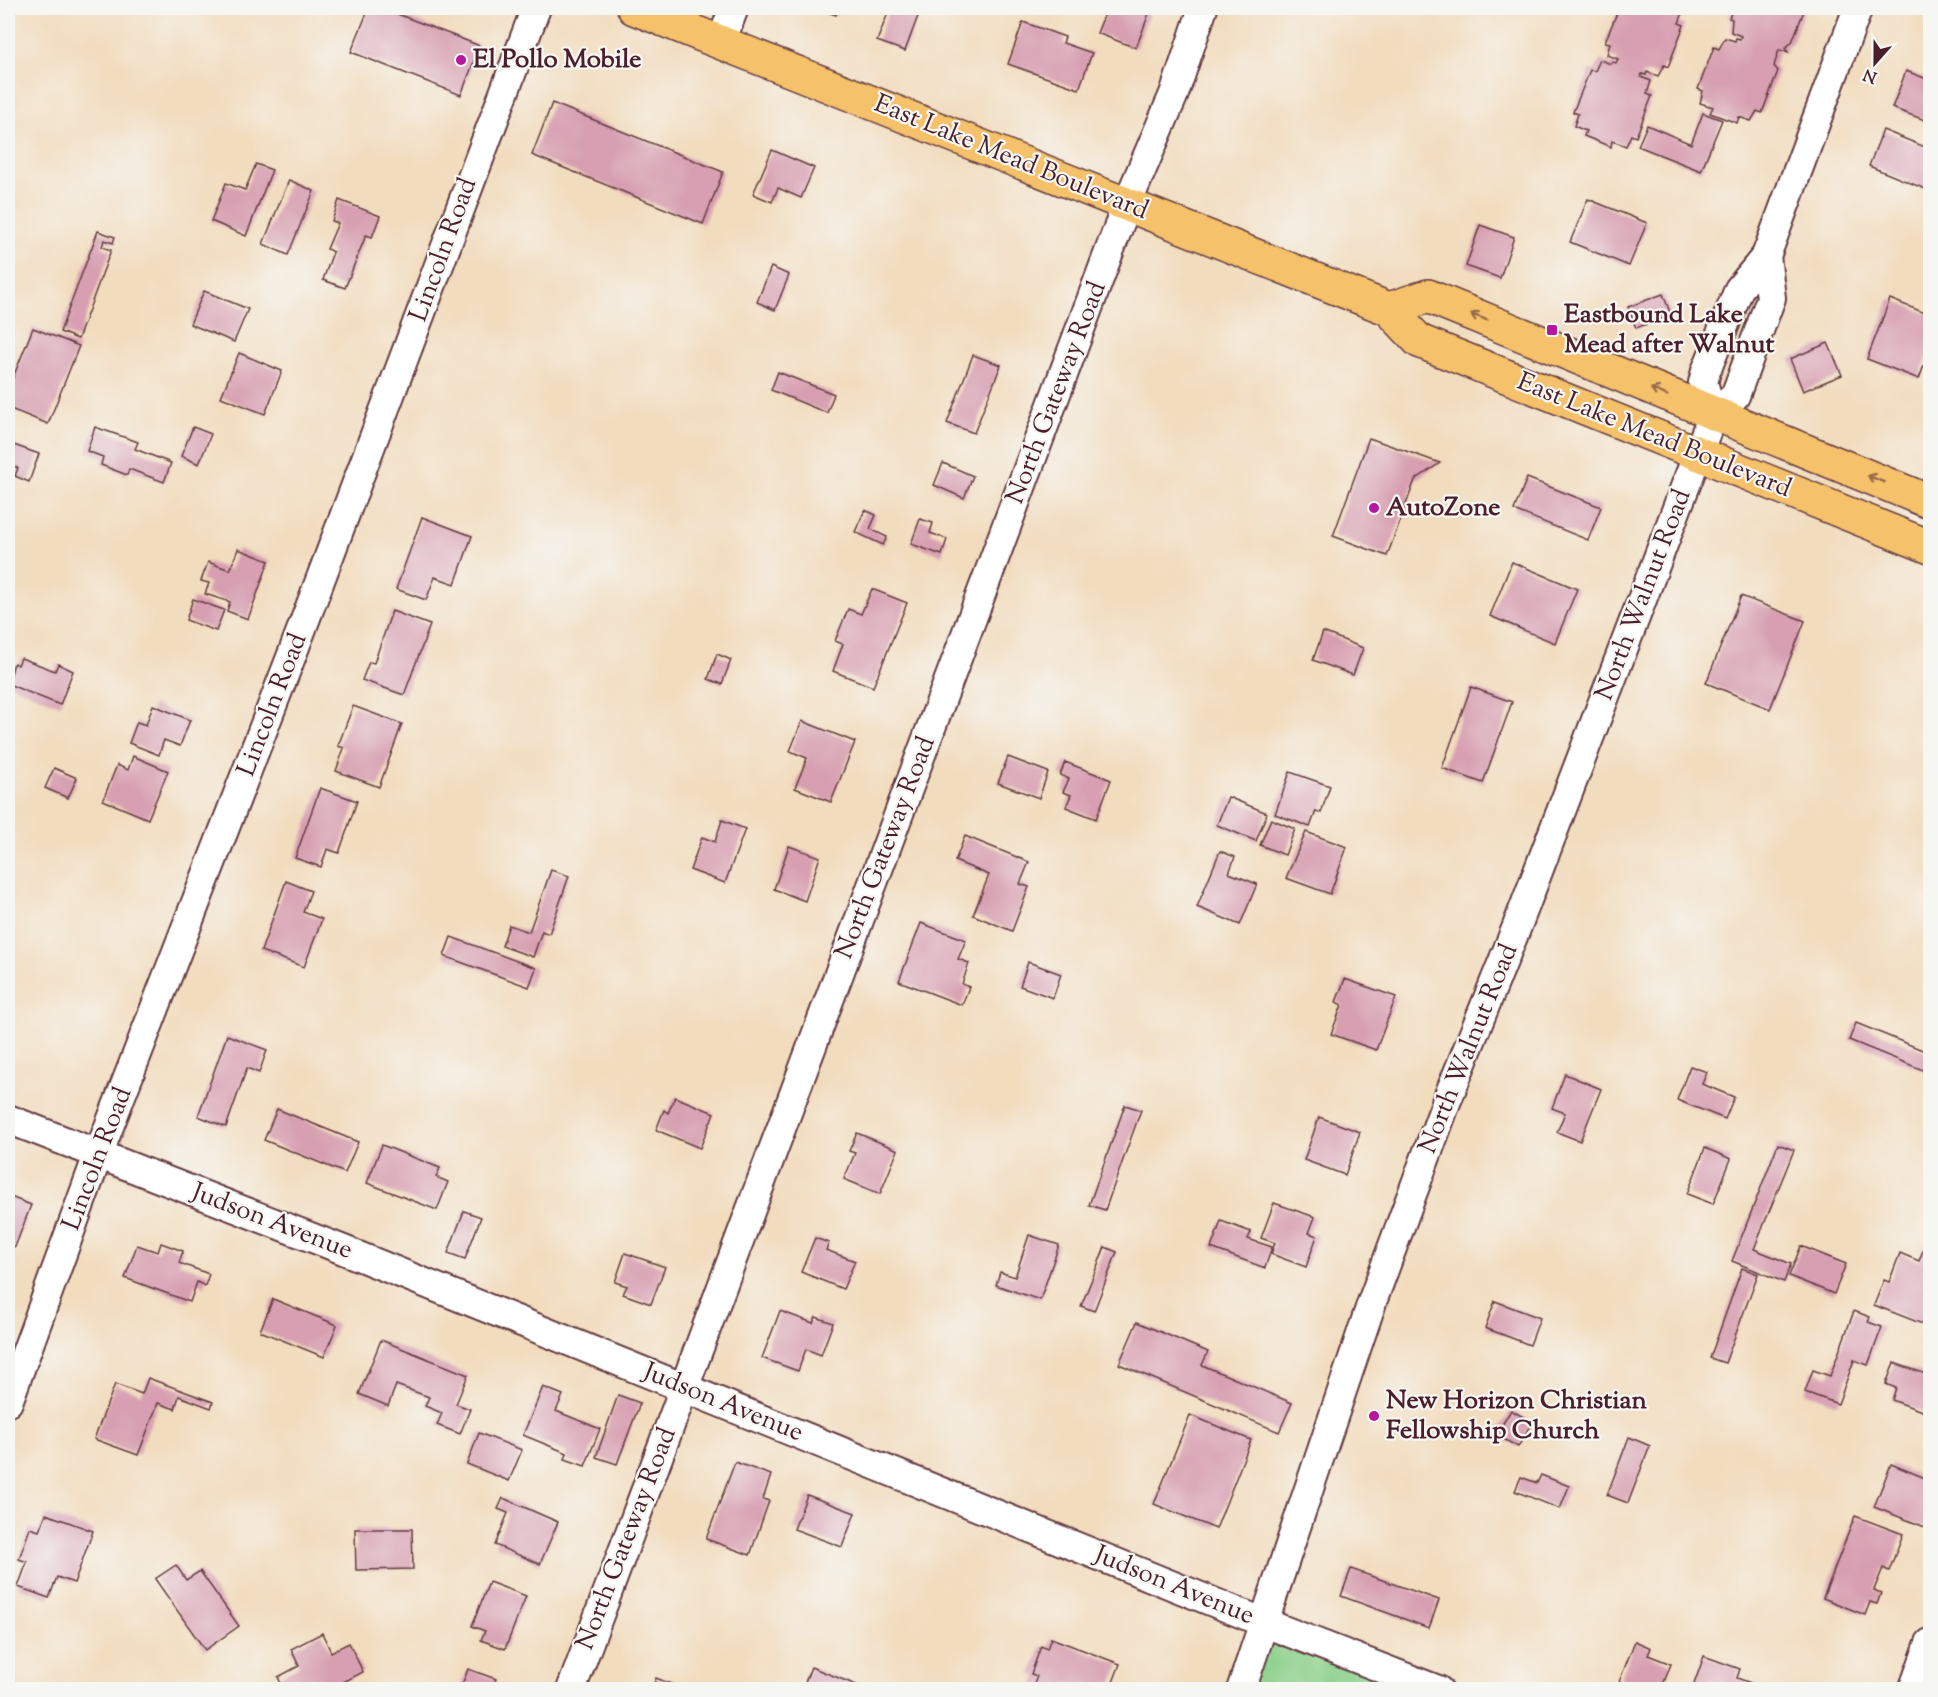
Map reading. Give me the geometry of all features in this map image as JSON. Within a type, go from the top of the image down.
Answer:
[{"type":"main road","name":"East Lake Mead Boulevard","points":[[633,8],[1389,309],[1419,341],[1930,547]]},
{"type":"main road","name":"East Lake Mead Boulevard","points":[[1389,309],[1428,296],[1930,502]]},
{"type":"street","name":"Lincoln Road","points":[[8,1402],[98,1155],[293,652],[536,8]]},
{"type":"street","points":[[721,42],[734,8]]},
{"type":"street","name":"North Gateway Road","points":[[571,1689],[1127,204],[1174,94],[1203,8]]},
{"type":"street","points":[[1713,414],[1703,383],[1706,371],[1739,289],[1766,256],[1858,8]]},
{"type":"street","name":"North Walnut Road","points":[[1241,1689],[1372,1302],[1418,1177],[1713,414]]},
{"type":"street","name":"Judson Avenue","points":[[8,1119],[684,1387],[1265,1623],[1438,1689]]},
{"type":"street","points":[[1913,1689],[1930,1643]]},
{"type":"green space","points":[[1265,1623],[1439,1690],[1241,1690]]},
{"type":"building","points":[[369,8],[382,8],[480,46],[461,95],[351,52]]},
{"type":"building","points":[[816,8],[839,8],[836,15]]},
{"type":"building","points":[[890,8],[921,8],[905,51],[877,41]]},
{"type":"building","points":[[1107,8],[1151,8],[1136,48],[1097,33]]},
{"type":"building","points":[[1619,8],[1684,10],[1679,23],[1684,25],[1668,67],[1664,65],[1658,76],[1647,72],[1646,75],[1642,74],[1641,77],[1651,81],[1647,94],[1652,96],[1636,137],[1631,135],[1626,146],[1612,141],[1611,147],[1584,136],[1586,131],[1574,126],[1578,114],[1573,112],[1590,70],[1595,71],[1600,60],[1611,64],[1616,63],[1618,59],[1607,55],[1610,43],[1605,42]]},
{"type":"building","points":[[1733,8],[1805,8],[1792,42],[1785,48],[1788,52],[1779,50],[1774,66],[1778,71],[1762,113],[1757,111],[1751,121],[1739,117],[1737,123],[1710,113],[1713,107],[1700,103],[1703,91],[1698,89],[1714,47],[1719,49],[1725,38],[1735,41],[1736,38],[1740,39],[1741,36],[1731,32],[1732,19],[1729,18]]},
{"type":"building","points":[[1023,22],[1065,37],[1063,43],[1092,53],[1079,89],[1008,64]]},
{"type":"building","points":[[1906,71],[1930,80],[1930,122],[1892,108]]},
{"type":"building","points":[[552,103],[723,172],[703,224],[532,155]]},
{"type":"building","points":[[1703,113],[1722,120],[1701,171],[1638,146],[1647,125],[1691,144]]},
{"type":"building","points":[[1883,130],[1930,149],[1930,191],[1869,166]]},
{"type":"building","points":[[772,150],[814,168],[801,198],[778,188],[772,202],[753,194]]},
{"type":"building","points":[[256,164],[272,170],[246,236],[211,221],[226,183],[245,190]]},
{"type":"building","points":[[289,180],[314,191],[288,255],[263,244]]},
{"type":"building","points":[[1588,199],[1647,223],[1629,266],[1570,242]]},
{"type":"building","points":[[339,200],[380,216],[372,237],[366,235],[345,288],[323,280],[333,252],[327,249],[338,223],[332,221]]},
{"type":"building","points":[[1480,225],[1514,237],[1500,278],[1466,266]]},
{"type":"building","points":[[98,231],[115,237],[113,243],[104,240],[102,247],[111,250],[78,339],[60,332]]},
{"type":"building","points":[[771,267],[789,275],[775,310],[757,302]]},
{"type":"building","points":[[204,291],[248,309],[234,342],[190,324]]},
{"type":"building","points":[[1663,294],[1671,315],[1636,328],[1628,307]]},
{"type":"building","points":[[1890,299],[1930,315],[1930,349],[1919,379],[1867,359]]},
{"type":"building","points":[[33,328],[79,346],[48,424],[8,408],[8,390]]},
{"type":"building","points":[[1828,343],[1842,375],[1803,391],[1790,359]]},
{"type":"building","points":[[239,353],[282,371],[265,414],[221,397]]},
{"type":"building","points":[[973,355],[1001,365],[974,433],[947,423]]},
{"type":"building","points":[[778,372],[834,394],[827,413],[771,390]]},
{"type":"building","points":[[95,427],[138,442],[135,449],[171,463],[164,482],[129,469],[127,475],[101,465],[103,457],[87,451]]},
{"type":"building","points":[[193,427],[211,434],[199,464],[181,456]]},
{"type":"building","name":"AutoZone","points":[[1369,438],[1440,463],[1415,480],[1387,556],[1333,536]]},
{"type":"building","points":[[8,443],[39,454],[29,482],[15,476],[18,468],[8,464]]},
{"type":"building","points":[[943,463],[973,476],[964,498],[934,485]]},
{"type":"building","points":[[1527,478],[1601,507],[1588,540],[1514,510]]},
{"type":"building","points":[[865,510],[876,515],[870,529],[887,537],[883,545],[855,532]]},
{"type":"building","points":[[422,517],[472,536],[455,584],[435,577],[426,600],[396,589]]},
{"type":"building","points":[[920,519],[933,523],[930,533],[947,539],[942,555],[911,544]]},
{"type":"building","points":[[238,549],[269,561],[248,619],[227,611],[230,602],[205,594],[209,583],[201,581],[208,562],[230,570]]},
{"type":"building","points":[[1512,562],[1577,589],[1555,643],[1490,616]]},
{"type":"building","points":[[872,589],[907,603],[873,687],[833,671],[843,644],[835,641],[848,609],[861,614]]},
{"type":"building","points":[[1741,596],[1805,621],[1770,709],[1706,683]]},
{"type":"building","points":[[193,599],[224,610],[216,631],[186,620]]},
{"type":"building","points":[[392,611],[430,625],[404,695],[362,680],[369,662],[374,663]]},
{"type":"building","points":[[1323,632],[1363,648],[1353,675],[1313,660]]},
{"type":"building","points":[[717,654],[731,660],[722,684],[708,679]]},
{"type":"building","points":[[21,658],[55,671],[58,664],[73,671],[60,705],[8,684],[14,663],[18,665]]},
{"type":"building","points":[[1471,687],[1512,702],[1483,783],[1442,768]]},
{"type":"building","points":[[153,705],[190,720],[180,746],[164,740],[159,755],[129,743],[137,722],[146,725]]},
{"type":"building","points":[[353,706],[402,724],[379,787],[336,771],[344,748],[338,746]]},
{"type":"building","points":[[802,721],[855,742],[831,802],[795,788],[807,758],[790,751]]},
{"type":"building","points":[[133,756],[168,771],[148,819],[103,800],[117,765],[128,770]]},
{"type":"building","points":[[1008,757],[1048,772],[1039,798],[998,783]]},
{"type":"building","points":[[1065,762],[1111,780],[1096,819],[1066,807],[1071,795],[1063,792],[1069,779],[1060,775]]},
{"type":"building","points":[[54,768],[77,778],[68,798],[45,788]]},
{"type":"building","points":[[1290,772],[1330,786],[1321,813],[1316,811],[1310,827],[1275,814]]},
{"type":"building","points":[[320,788],[357,801],[339,853],[327,849],[321,867],[295,858]]},
{"type":"building","points":[[1228,797],[1267,813],[1256,841],[1217,825]]},
{"type":"building","points":[[1271,819],[1295,829],[1285,855],[1260,845]]},
{"type":"building","points":[[722,820],[745,829],[725,883],[690,870],[702,837],[715,842]]},
{"type":"building","points":[[1306,832],[1347,847],[1330,894],[1286,878]]},
{"type":"building","points":[[965,836],[1029,862],[1020,884],[1029,887],[1012,931],[973,915],[989,875],[955,861]]},
{"type":"building","points":[[789,846],[820,857],[805,901],[774,889]]},
{"type":"building","points":[[1220,851],[1235,857],[1229,873],[1257,884],[1240,925],[1197,907]]},
{"type":"building","points":[[551,870],[569,876],[549,934],[542,931],[533,957],[502,946],[509,925],[529,932]]},
{"type":"building","points":[[286,881],[311,891],[303,912],[322,919],[304,967],[261,951]]},
{"type":"building","points":[[921,923],[966,940],[958,959],[969,963],[962,984],[969,987],[962,1005],[899,981]]},
{"type":"building","points":[[451,937],[536,968],[529,987],[444,956]]},
{"type":"building","points":[[1028,962],[1061,974],[1053,998],[1020,986]]},
{"type":"building","points":[[1345,979],[1396,997],[1376,1050],[1331,1034],[1342,1005],[1336,1002]]},
{"type":"building","points":[[1856,1023],[1930,1053],[1930,1073],[1849,1040]]},
{"type":"building","points":[[227,1035],[267,1050],[259,1073],[247,1068],[226,1127],[198,1116]]},
{"type":"building","points":[[1690,1066],[1707,1072],[1702,1084],[1734,1097],[1725,1119],[1677,1100]]},
{"type":"building","points":[[1565,1074],[1601,1089],[1580,1141],[1557,1132],[1565,1113],[1552,1108]]},
{"type":"building","points":[[675,1097],[714,1113],[700,1148],[656,1130],[664,1110],[668,1113]]},
{"type":"building","points":[[1125,1105],[1141,1110],[1105,1210],[1089,1205]]},
{"type":"building","points":[[277,1109],[358,1142],[345,1173],[264,1140]]},
{"type":"building","points":[[1319,1117],[1360,1132],[1345,1175],[1304,1160]]},
{"type":"building","points":[[857,1133],[898,1150],[880,1194],[844,1179],[855,1153],[849,1151]]},
{"type":"building","points":[[1778,1144],[1794,1150],[1754,1249],[1791,1264],[1784,1282],[1732,1261]]},
{"type":"building","points":[[382,1145],[440,1168],[436,1177],[448,1182],[437,1210],[367,1183]]},
{"type":"building","points":[[1705,1148],[1731,1159],[1713,1204],[1687,1194]]},
{"type":"building","points":[[8,1196],[31,1205],[15,1247],[8,1244]]},
{"type":"building","points":[[1274,1203],[1315,1217],[1309,1233],[1317,1236],[1306,1267],[1271,1254],[1275,1243],[1261,1238]]},
{"type":"building","points":[[464,1211],[481,1217],[465,1259],[448,1253]]},
{"type":"building","points":[[1221,1221],[1251,1232],[1248,1239],[1272,1247],[1265,1268],[1211,1248]]},
{"type":"building","points":[[1029,1235],[1059,1245],[1040,1300],[996,1285],[1000,1272],[1015,1277]]},
{"type":"building","points":[[1928,1237],[1930,1238],[1930,1327],[1874,1305],[1884,1280],[1889,1282],[1900,1253],[1919,1261]]},
{"type":"building","points":[[815,1238],[829,1243],[826,1250],[855,1261],[843,1289],[801,1272]]},
{"type":"building","points":[[161,1243],[183,1251],[179,1263],[209,1274],[205,1286],[197,1282],[190,1302],[125,1278],[137,1245],[158,1252]]},
{"type":"building","points":[[1801,1246],[1846,1264],[1834,1294],[1789,1276]]},
{"type":"building","points":[[1105,1247],[1117,1252],[1094,1311],[1081,1306]]},
{"type":"building","points":[[625,1253],[665,1267],[651,1304],[623,1294],[627,1286],[615,1282]]},
{"type":"building","points":[[1742,1268],[1758,1274],[1725,1363],[1710,1358]]},
{"type":"building","points":[[273,1299],[337,1325],[324,1357],[260,1331]]},
{"type":"building","points":[[1495,1301],[1540,1318],[1530,1345],[1485,1328]]},
{"type":"building","points":[[780,1311],[813,1323],[816,1317],[833,1323],[821,1355],[806,1349],[798,1371],[762,1358]]},
{"type":"building","points":[[1854,1311],[1870,1317],[1868,1322],[1882,1327],[1868,1365],[1854,1360],[1838,1404],[1805,1392],[1813,1370],[1830,1376]]},
{"type":"building","points":[[1137,1322],[1208,1352],[1202,1365],[1292,1403],[1279,1432],[1119,1364]]},
{"type":"building","points":[[381,1340],[468,1375],[456,1404],[470,1409],[460,1434],[437,1425],[442,1413],[425,1406],[429,1397],[396,1385],[388,1406],[359,1394]]},
{"type":"building","points":[[1930,1362],[1930,1403],[1927,1413],[1892,1400],[1896,1388],[1886,1384],[1894,1363],[1926,1374]]},
{"type":"building","points":[[148,1378],[213,1402],[211,1408],[179,1396],[175,1409],[158,1403],[138,1455],[94,1439],[115,1384],[142,1394]]},
{"type":"building","points":[[543,1387],[563,1395],[556,1411],[600,1429],[585,1466],[565,1459],[567,1453],[523,1435]]},
{"type":"building","points":[[618,1395],[640,1403],[617,1464],[596,1457]]},
{"type":"building","points":[[1511,1410],[1532,1422],[1518,1447],[1496,1435]]},
{"type":"building","points":[[1190,1415],[1251,1440],[1216,1529],[1154,1504]]},
{"type":"building","points":[[479,1433],[522,1450],[509,1481],[467,1464]]},
{"type":"building","points":[[1629,1437],[1650,1446],[1628,1503],[1607,1495]]},
{"type":"building","points":[[735,1462],[771,1475],[763,1499],[769,1501],[750,1555],[706,1539]]},
{"type":"building","points":[[1891,1464],[1930,1480],[1930,1514],[1925,1527],[1874,1507]]},
{"type":"building","points":[[1541,1475],[1569,1486],[1560,1509],[1515,1491],[1521,1477],[1537,1483]]},
{"type":"building","points":[[807,1495],[855,1513],[842,1547],[794,1529]]},
{"type":"building","points":[[503,1498],[558,1522],[540,1564],[495,1545],[508,1513],[498,1509]]},
{"type":"building","points":[[46,1514],[93,1531],[74,1583],[57,1577],[49,1598],[18,1587],[27,1562],[19,1559],[30,1528],[39,1531]]},
{"type":"building","points":[[1855,1516],[1903,1534],[1889,1571],[1883,1568],[1874,1590],[1881,1593],[1877,1604],[1870,1602],[1865,1615],[1823,1598]]},
{"type":"building","points":[[355,1529],[412,1529],[413,1569],[356,1570]]},
{"type":"building","points":[[176,1565],[186,1580],[200,1571],[239,1626],[205,1650],[155,1579]]},
{"type":"building","points":[[1351,1569],[1439,1600],[1429,1628],[1341,1596]]},
{"type":"building","points":[[489,1582],[526,1596],[505,1649],[481,1640],[485,1631],[472,1626]]},
{"type":"building","points":[[322,1633],[331,1652],[349,1643],[363,1672],[328,1690],[284,1690],[278,1677],[299,1666],[291,1649]]},
{"type":"building","points":[[1051,1638],[1120,1664],[1110,1690],[1032,1690],[1037,1676],[1031,1674],[1041,1646],[1047,1649]]},
{"type":"building","points":[[1635,1641],[1651,1648],[1648,1655],[1671,1664],[1661,1690],[1637,1690],[1619,1682]]},
{"type":"building","points":[[1704,1656],[1740,1669],[1737,1678],[1762,1687],[1762,1690],[1692,1690]]},
{"type":"building","points":[[811,1667],[859,1686],[858,1690],[802,1690]]},
{"type":"building","points":[[468,1669],[496,1679],[492,1690],[460,1690]]},
{"type":"building","points":[[656,1678],[684,1689],[684,1690],[652,1690]]},
{"type":"place","name":"El Pollo Mobile","points":[[461,60]]},
{"type":"place","name":"Eastbound Lake Mead after Walnut","points":[[1552,330]]},
{"type":"place","name":"AutoZone","points":[[1374,508]]},
{"type":"place","name":"New Horizon Christian Fellowship Church","points":[[1374,1416]]}]
